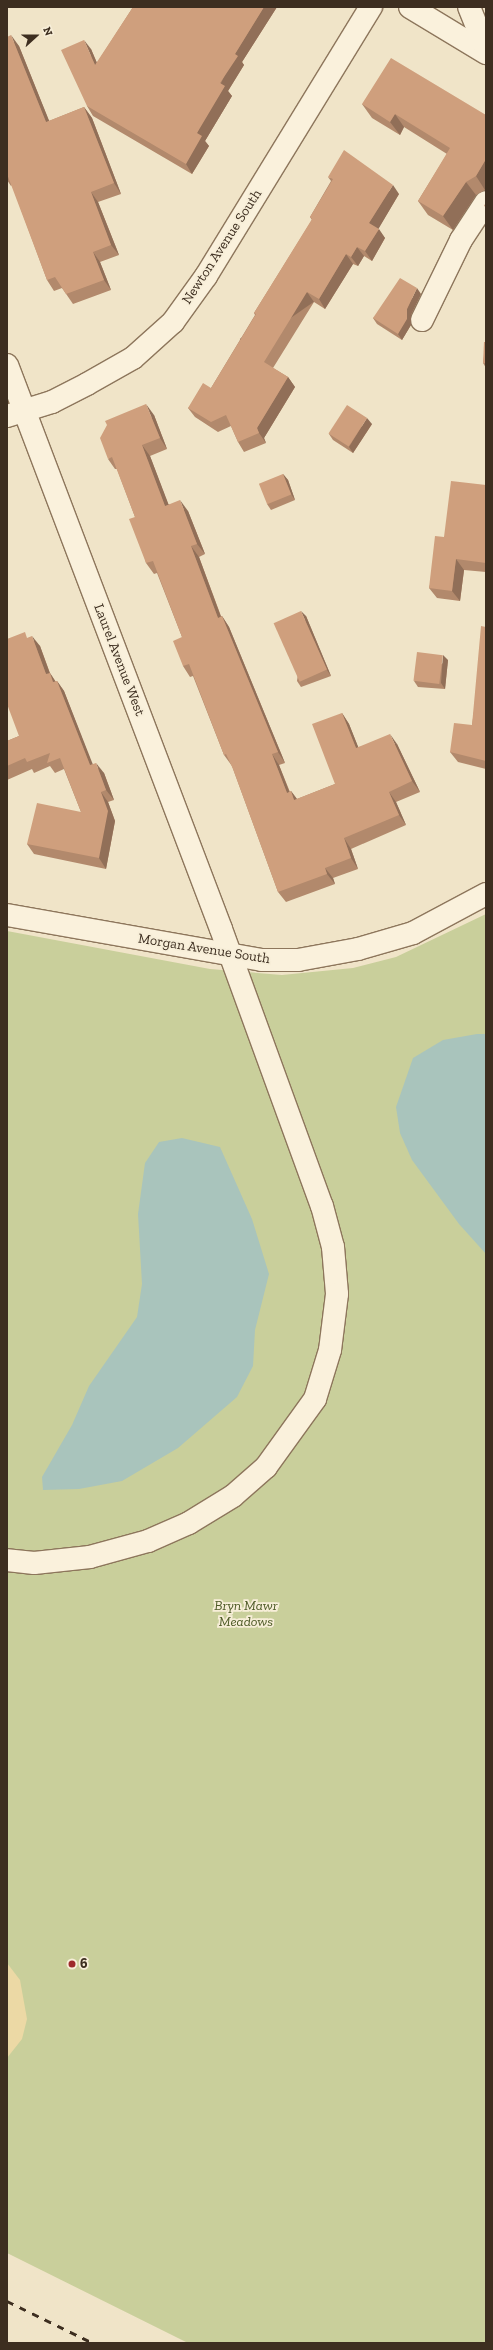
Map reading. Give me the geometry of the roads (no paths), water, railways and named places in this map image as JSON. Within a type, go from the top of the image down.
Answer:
[{"type":"street","name":"Newton Avenue South","points":[[16,414],[80,388],[133,358],[173,322],[206,276],[371,7]]},
{"type":"street","points":[[410,7],[486,53]]},
{"type":"street","points":[[469,7],[486,49]]},
{"type":"street","points":[[422,320],[461,240],[486,202]]},
{"type":"street","name":"Laurel Avenue West","points":[[7,365],[16,414],[231,955],[322,1206],[333,1247],[336,1301],[330,1350],[315,1399],[266,1467],[233,1496],[189,1523],[148,1541],[90,1557],[34,1563],[7,1560]]},
{"type":"street","name":"Morgan Avenue South","points":[[7,915],[231,955],[298,960],[358,949],[414,933],[486,894]]},
{"type":"water","points":[[477,1034],[486,1034],[486,1254],[459,1224],[412,1160],[400,1133],[396,1107],[413,1058],[443,1040]]},
{"type":"water","points":[[182,1138],[220,1147],[252,1219],[269,1274],[255,1330],[253,1366],[237,1397],[178,1448],[122,1481],[79,1489],[43,1490],[42,1477],[72,1425],[89,1386],[137,1317],[142,1284],[138,1214],[145,1163],[159,1142]]},
{"type":"railway","points":[[7,2301],[93,2343]]},
{"type":"place","name":"6","points":[[72,1964]]},
{"type":"park label","name":"Bryn Mawr Meadows","points":[[246,1614]]}]
